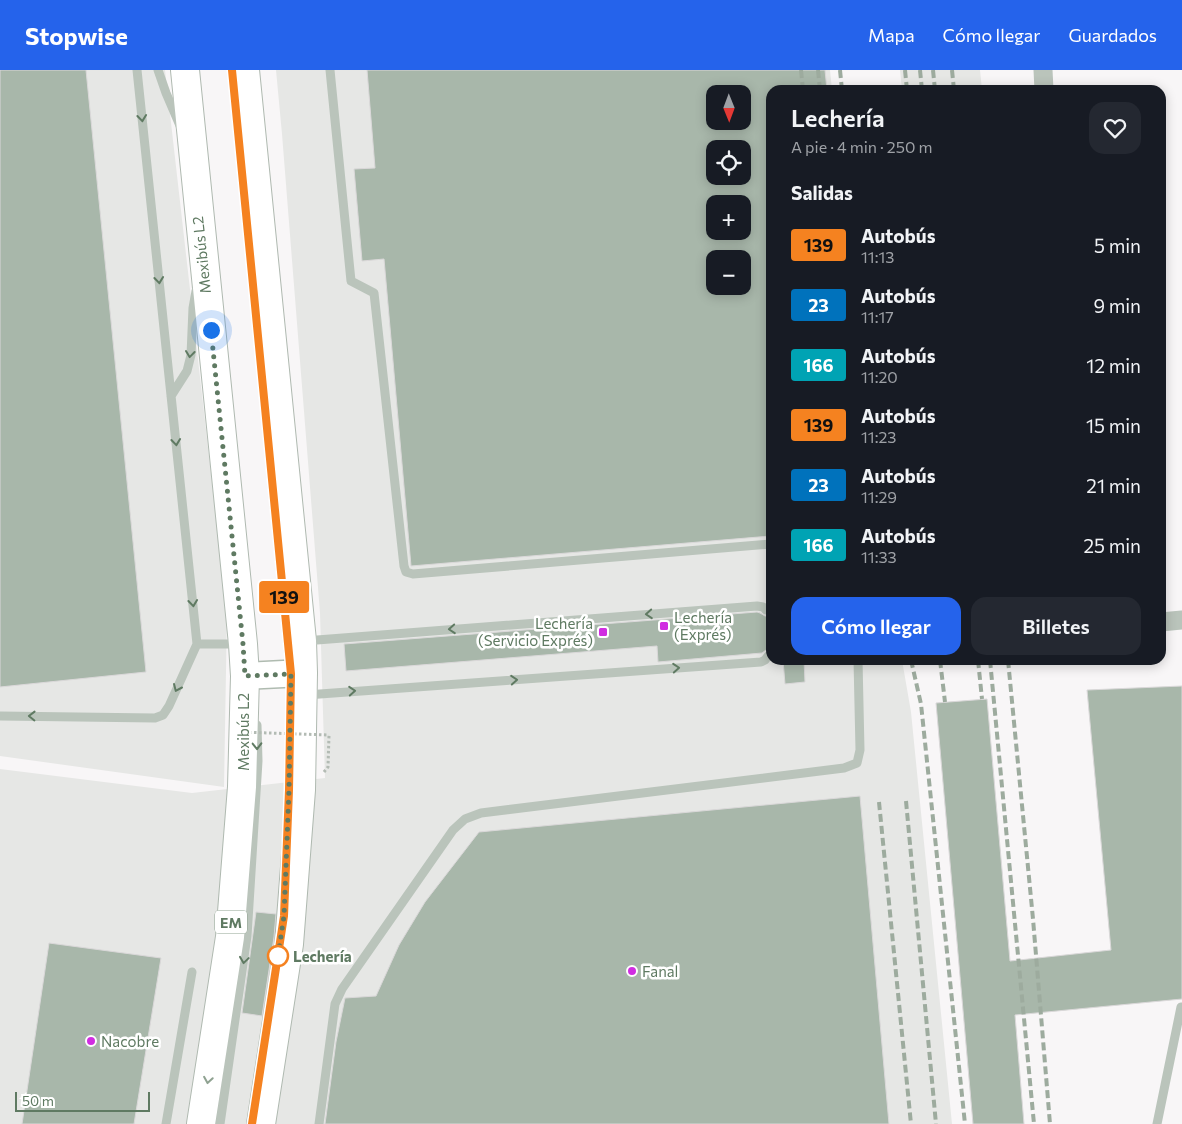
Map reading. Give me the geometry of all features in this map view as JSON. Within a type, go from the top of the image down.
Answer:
[{"type":"main road","name":"EM","points":[[185,70],[251,670],[230,937],[201,1124]]},
{"type":"main road","points":[[245,70],[302,641],[297,681],[301,790],[289,944],[261,1124]]},
{"type":"main road","points":[[251,670],[297,681]]},
{"type":"street","points":[[1043,70],[1044,85]]},
{"type":"street","points":[[1166,622],[1182,620]]},
{"type":"lane","points":[[0,716],[156,718],[163,715],[169,706],[198,644],[137,70]]},
{"type":"lane","points":[[158,70],[194,161]]},
{"type":"lane","points":[[330,70],[351,281],[374,293],[406,572],[413,574],[766,544]]},
{"type":"lane","points":[[171,396],[187,371],[191,355],[193,308],[204,254]]},
{"type":"lane","points":[[269,446],[297,681],[761,662],[766,659]]},
{"type":"lane","points":[[302,641],[757,606],[763,607],[766,610]]},
{"type":"lane","points":[[198,644],[251,670]]},
{"type":"lane","points":[[319,1124],[335,1004],[342,989],[453,830],[465,819],[481,813],[844,768],[857,763],[860,750],[858,665]]},
{"type":"lane","name":"Mexibús L2","points":[[220,1124],[247,936],[258,761],[256,714]]},
{"type":"lane","points":[[252,1124],[284,916],[287,858]]},
{"type":"lane","points":[[166,1124],[192,972]]},
{"type":"lane","points":[[1158,1124],[1181,1007]]},
{"type":"path","points":[[239,732],[329,735],[328,767]]},
{"type":"shaded area","points":[[0,70],[165,70],[227,614],[224,787],[0,756]]},
{"type":"shaded area","points":[[276,70],[830,70],[832,85],[766,85],[766,665],[903,665],[911,712],[952,1124],[0,1124],[0,769],[192,793],[325,778],[320,613]]},
{"type":"shaded area","points":[[900,70],[980,70],[982,85],[902,85]]},
{"type":"building","points":[[0,70],[86,70],[146,672],[0,687]]},
{"type":"building","points":[[367,70],[825,70],[826,85],[766,85],[766,536],[411,566],[384,259],[362,261],[354,169],[375,168]]},
{"type":"building","name":"Lechería (Exprés)","points":[[757,612],[766,616],[766,650],[762,653],[658,662],[657,646],[346,671],[344,644]]},
{"type":"building","points":[[783,665],[804,665],[805,682],[785,684]]},
{"type":"building","points":[[1182,686],[1182,999],[1015,1015],[1024,1124],[973,1124],[936,703],[987,699],[1010,961],[1111,950],[1087,690]]},
{"type":"building","name":"Fanal","points":[[860,796],[889,1124],[325,1124],[336,1042],[345,998],[376,996],[399,945],[425,902],[479,832]]},
{"type":"building","points":[[256,912],[276,914],[262,1016],[242,1013]]},
{"type":"building","name":"Nacobre","points":[[49,943],[161,958],[134,1124],[22,1124]]},
{"type":"railway","points":[[801,70],[802,85]]},
{"type":"railway","points":[[818,70],[820,85]]},
{"type":"railway","points":[[840,70],[842,85]]},
{"type":"railway","points":[[905,70],[906,85]]},
{"type":"railway","points":[[920,70],[922,85]]},
{"type":"railway","points":[[933,70],[934,85]]},
{"type":"railway","points":[[952,70],[954,85]]},
{"type":"railway","points":[[912,665],[921,704],[965,1124]]},
{"type":"railway","points":[[941,665],[945,702]]},
{"type":"railway","points":[[979,665],[982,699]]},
{"type":"railway","points":[[990,665],[1034,1124]]},
{"type":"railway","points":[[1008,665],[1033,919],[1050,1124]]},
{"type":"railway","points":[[906,801],[936,1124]]},
{"type":"railway","points":[[879,802],[911,1124]]},
{"type":"bus line","name":"139","points":[[232,70],[291,674],[284,916],[252,1124]]},
{"type":"place","name":"Lechería (Exprés)","points":[[664,626]]},
{"type":"place","name":"Lechería (Servicio Exprés)","points":[[603,632]]},
{"type":"place","name":"Lechería","points":[[278,956]]},
{"type":"place","name":"Fanal","points":[[632,971]]},
{"type":"place","name":"Nacobre","points":[[91,1041]]},
{"type":"route","points":[[211,330],[245,676],[291,674],[284,916],[278,956]]}]
